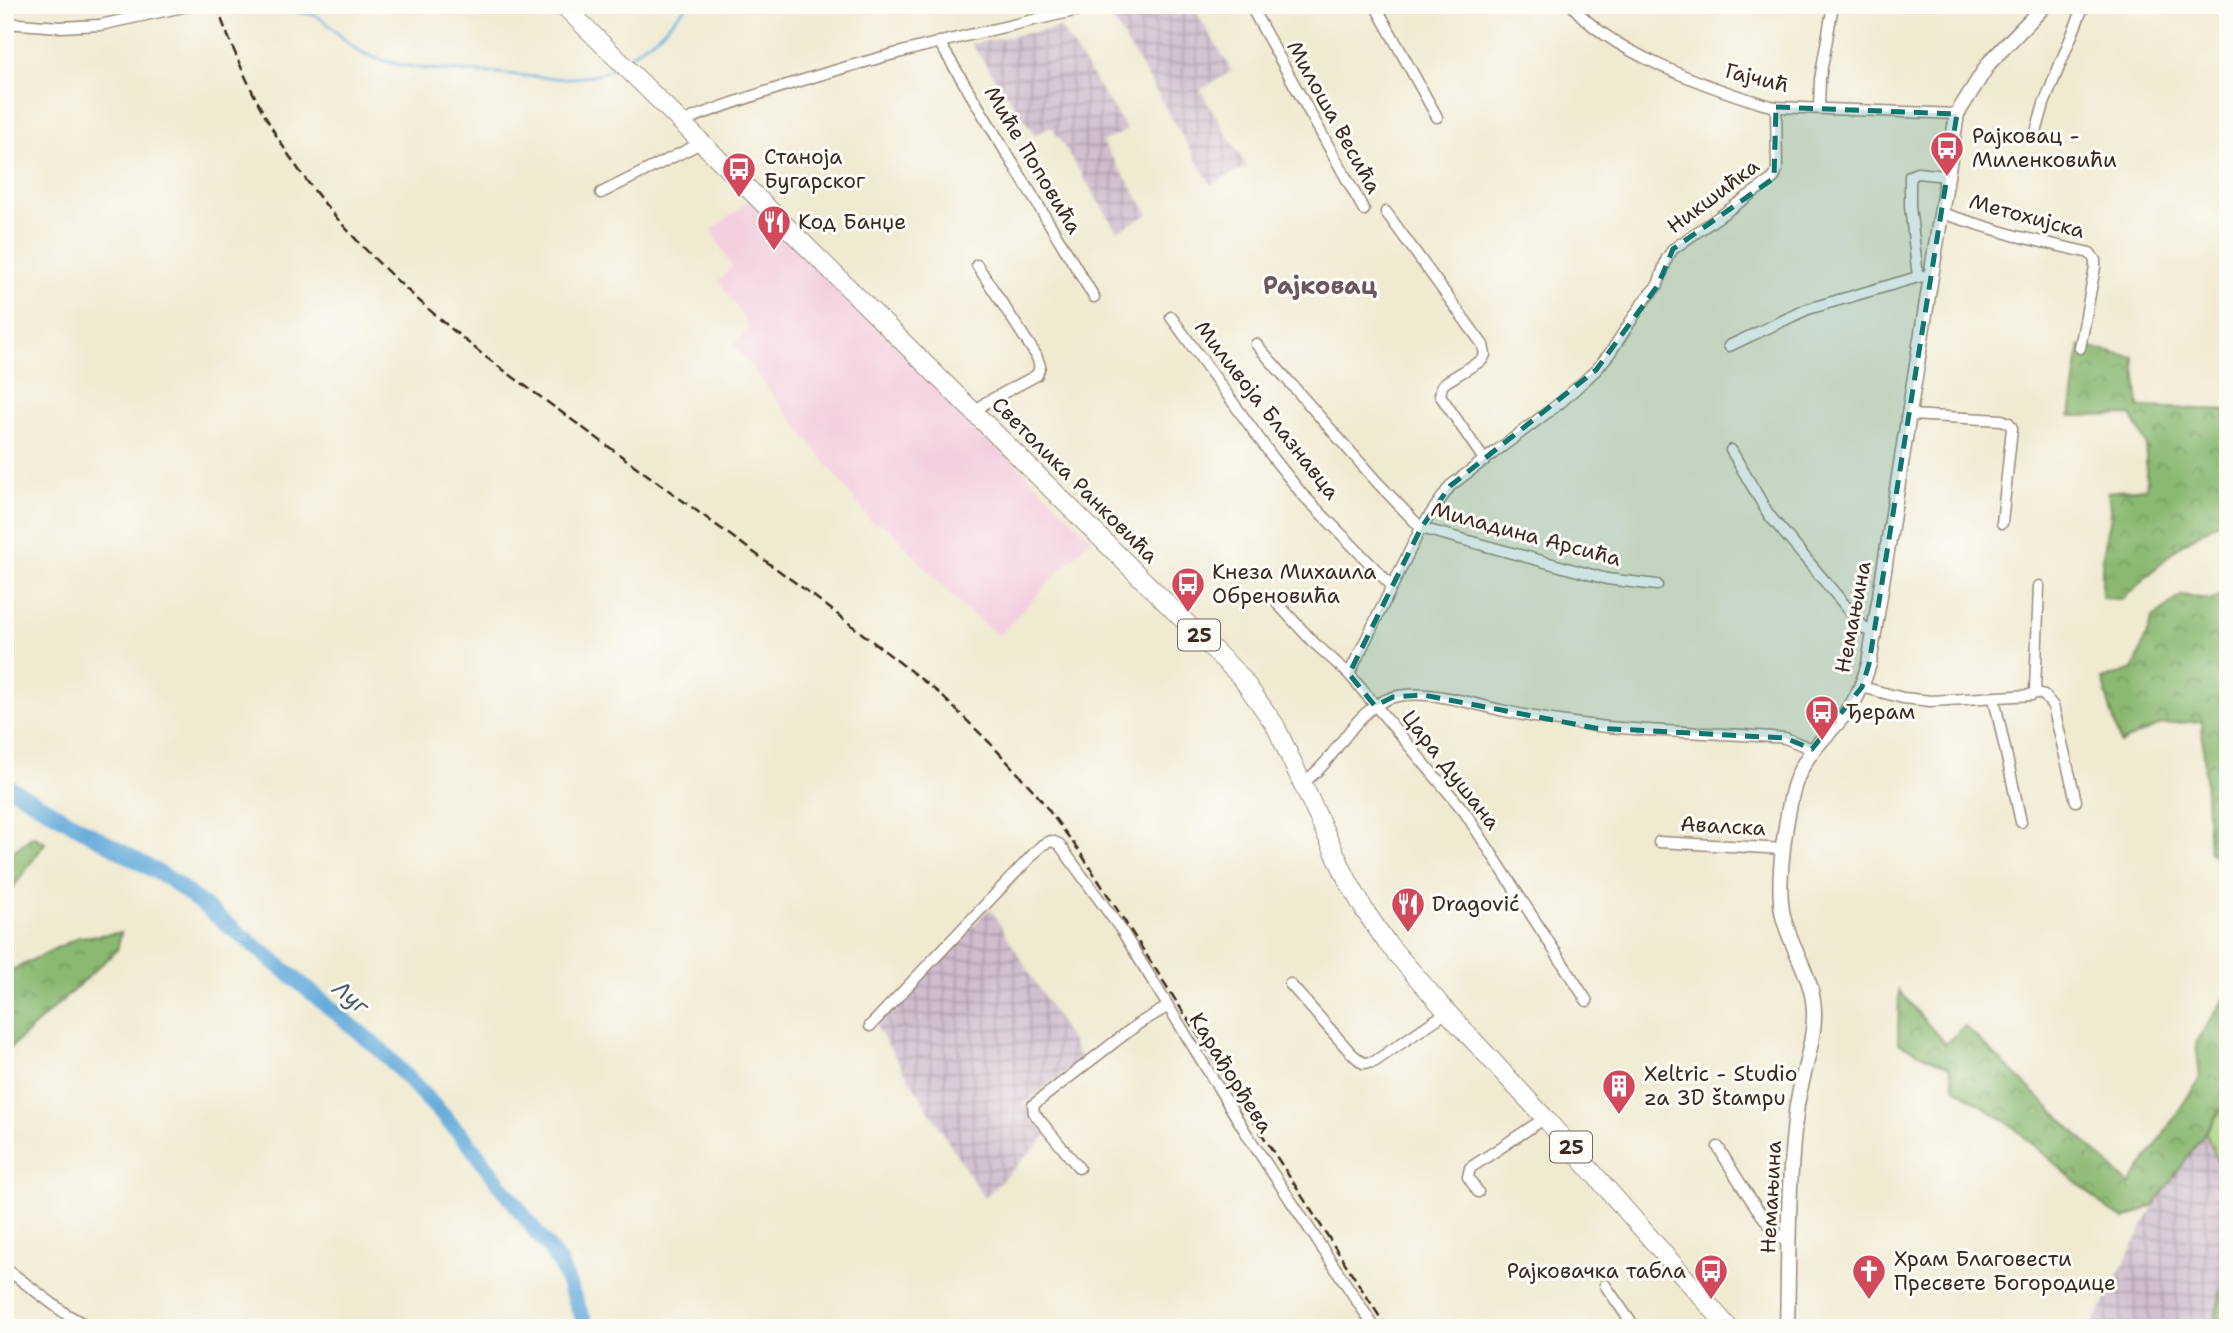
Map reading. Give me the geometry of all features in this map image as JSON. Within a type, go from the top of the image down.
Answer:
[{"type":"main road","name":"Светолика Ранковића","points":[[565,6],[1241,677],[1275,725],[1338,860],[1365,911],[1393,951],[1545,1118],[1729,1328]]},
{"type":"street","points":[[5,23],[60,27],[100,25],[192,5]]},
{"type":"street","points":[[681,122],[810,76],[939,41],[1102,5]]},
{"type":"street","name":"Милоша Весића","points":[[1250,5],[1364,210]]},
{"type":"street","points":[[1375,5],[1437,117]]},
{"type":"street","name":"Гајчић","points":[[1572,5],[1591,24],[1646,58],[1678,74],[1776,107],[1957,114]]},
{"type":"street","points":[[1819,108],[1820,79],[1833,5]]},
{"type":"street","name":"Немањина","points":[[1787,1328],[1797,1104],[1814,1015],[1814,998],[1785,923],[1780,895],[1784,849],[1796,779],[1812,749],[1842,718],[1862,687],[1874,634],[1910,415],[1925,276],[1941,213],[1957,114],[1989,63],[2045,5]]},
{"type":"street","points":[[2035,136],[2044,104],[2084,5]]},
{"type":"street","name":"Миће Поповића","points":[[939,41],[1094,298]]},
{"type":"street","name":"Никшићка","points":[[1485,461],[1560,403],[1596,370],[1661,280],[1667,258],[1673,249],[1774,178],[1777,169],[1776,107]]},
{"type":"street","points":[[601,193],[701,143]]},
{"type":"street","points":[[1729,346],[1808,309],[1925,276],[1910,206],[1910,176],[1917,173],[1946,176]]},
{"type":"street","points":[[1349,674],[1422,528],[1450,486],[1485,461],[1440,395],[1446,382],[1482,359],[1485,355],[1483,345],[1386,212]]},
{"type":"street","name":"Метохијска","points":[[1941,213],[2016,236],[2090,253],[2095,260],[2095,267],[2080,348]]},
{"type":"street","points":[[975,413],[1001,394],[1037,375],[1040,366],[1036,355],[977,265]]},
{"type":"street","name":"Миливоја Блазнавца","points":[[1171,317],[1302,494],[1392,586]]},
{"type":"street","name":"Миладина Арсића","points":[[1256,344],[1377,482],[1422,528],[1607,579],[1657,585]]},
{"type":"street","points":[[1910,415],[2002,420],[2009,423],[2012,428],[2002,523]]},
{"type":"street","points":[[1731,450],[1769,515],[1865,629],[1874,634]]},
{"type":"street","points":[[2035,692],[2039,586]]},
{"type":"street","name":"Цара Душана","points":[[1278,604],[1349,674],[1464,811],[1587,1001]]},
{"type":"street","points":[[1862,687],[1921,701],[1994,698],[2030,695],[2035,692],[2044,695],[2053,706],[2076,801]]},
{"type":"street","points":[[1303,782],[1313,776],[1348,732],[1375,706],[1393,697],[1423,695],[1595,728],[1785,738],[1812,749]]},
{"type":"street","points":[[1994,698],[2021,822]]},
{"type":"street","name":"Карађорђева","points":[[870,1026],[1042,845],[1054,841],[1059,844],[1108,911],[1276,1179],[1375,1328]]},
{"type":"street","name":"Авалска","points":[[1659,842],[1784,849]]},
{"type":"street","points":[[1290,984],[1363,1063],[1374,1062],[1447,1012]]},
{"type":"street","points":[[1079,1168],[1034,1113],[1033,1105],[1138,1024],[1167,1007]]},
{"type":"street","points":[[1478,1192],[1468,1177],[1471,1168],[1545,1118]]},
{"type":"street","points":[[1718,1147],[1772,1228],[1780,1238],[1790,1243]]},
{"type":"street","points":[[5,1268],[66,1314],[91,1328]]},
{"type":"street","points":[[1605,1285],[1635,1328]]},
{"type":"highlighted area","points":[[1776,107],[1957,114],[1869,664],[1862,687],[1812,749],[1785,738],[1595,728],[1423,695],[1393,697],[1375,706],[1349,674],[1421,528],[1450,486],[1596,370],[1658,285],[1673,249],[1774,178]]},
{"type":"shaded area","points":[[1136,5],[1192,5],[1232,71],[1200,90],[1247,167],[1211,184],[1109,13]]},
{"type":"shaded area","points":[[1060,27],[1127,130],[1102,142],[1149,214],[1117,231],[1052,127],[1035,134],[971,44]]},
{"type":"shaded area","points":[[750,200],[1091,538],[999,635],[964,609],[884,523],[874,525],[734,345],[749,326],[719,281],[732,267],[712,230]]},
{"type":"shaded area","points":[[990,908],[1082,1059],[1024,1104],[1047,1135],[984,1198],[876,1026]]},
{"type":"shaded area","points":[[2206,1132],[2228,1187],[2228,1261],[2213,1328],[2091,1328],[2154,1205]]},
{"type":"green space","points":[[2080,346],[2134,357],[2139,407],[2228,410],[2228,516],[2178,547],[2123,599],[2102,598],[2102,561],[2111,516],[2108,492],[2146,488],[2146,443],[2131,415],[2070,416]]},
{"type":"green space","points":[[2228,590],[2228,869],[2209,850],[2202,721],[2162,724],[2120,743],[2102,679],[2134,669],[2152,619],[2182,595],[2212,600]]},
{"type":"green space","points":[[33,836],[45,843],[5,899],[5,858]]},
{"type":"green space","points":[[121,933],[117,950],[5,1053],[5,966],[12,970],[79,937]]},
{"type":"green space","points":[[1899,991],[1945,1044],[1965,1026],[2130,1185],[2200,1078],[2196,1043],[2228,993],[2228,1110],[2222,1108],[2154,1205],[2125,1219],[2107,1209],[2012,1126],[1955,1088],[1949,1067],[1898,1043]]},
{"type":"green space","points":[[2223,1108],[2228,1110],[2228,1187],[2206,1132]]},
{"type":"green space","points":[[2228,1261],[2228,1328],[2213,1328]]},
{"type":"waterway","points":[[250,5],[315,15],[361,52],[377,59],[411,67],[575,78],[604,72],[615,66]]},
{"type":"waterway","points":[[628,57],[657,36],[688,5]]},
{"type":"waterway","name":"Луг","points":[[5,785],[171,880],[383,1052],[468,1142],[559,1262],[587,1328]]},
{"type":"railway","points":[[216,5],[250,87],[285,150],[335,216],[392,276],[487,358],[815,597],[939,693],[1035,792],[1080,852],[1387,1328]]},
{"type":"place","name":"Рајковац - Миленковићи","points":[[1947,178]]},
{"type":"place","name":"Станоја Бугарског","points":[[739,199]]},
{"type":"place","name":"Код Банџе","points":[[774,252]]},
{"type":"place","name":"Кнеза Михаила Обреновића","points":[[1188,614]]},
{"type":"place","name":"Ђерам","points":[[1822,742]]},
{"type":"place","name":"Dragović","points":[[1408,934]]},
{"type":"place","name":"Xeltric - Studio za 3D štampu","points":[[1619,1116]]},
{"type":"place","name":"Рајковачка табла","points":[[1711,1301]]},
{"type":"place","name":"Храм Благовести Пресвете Богородице","points":[[1869,1301]]},
{"type":"district","name":"Рајковац","points":[[1320,286]]}]
